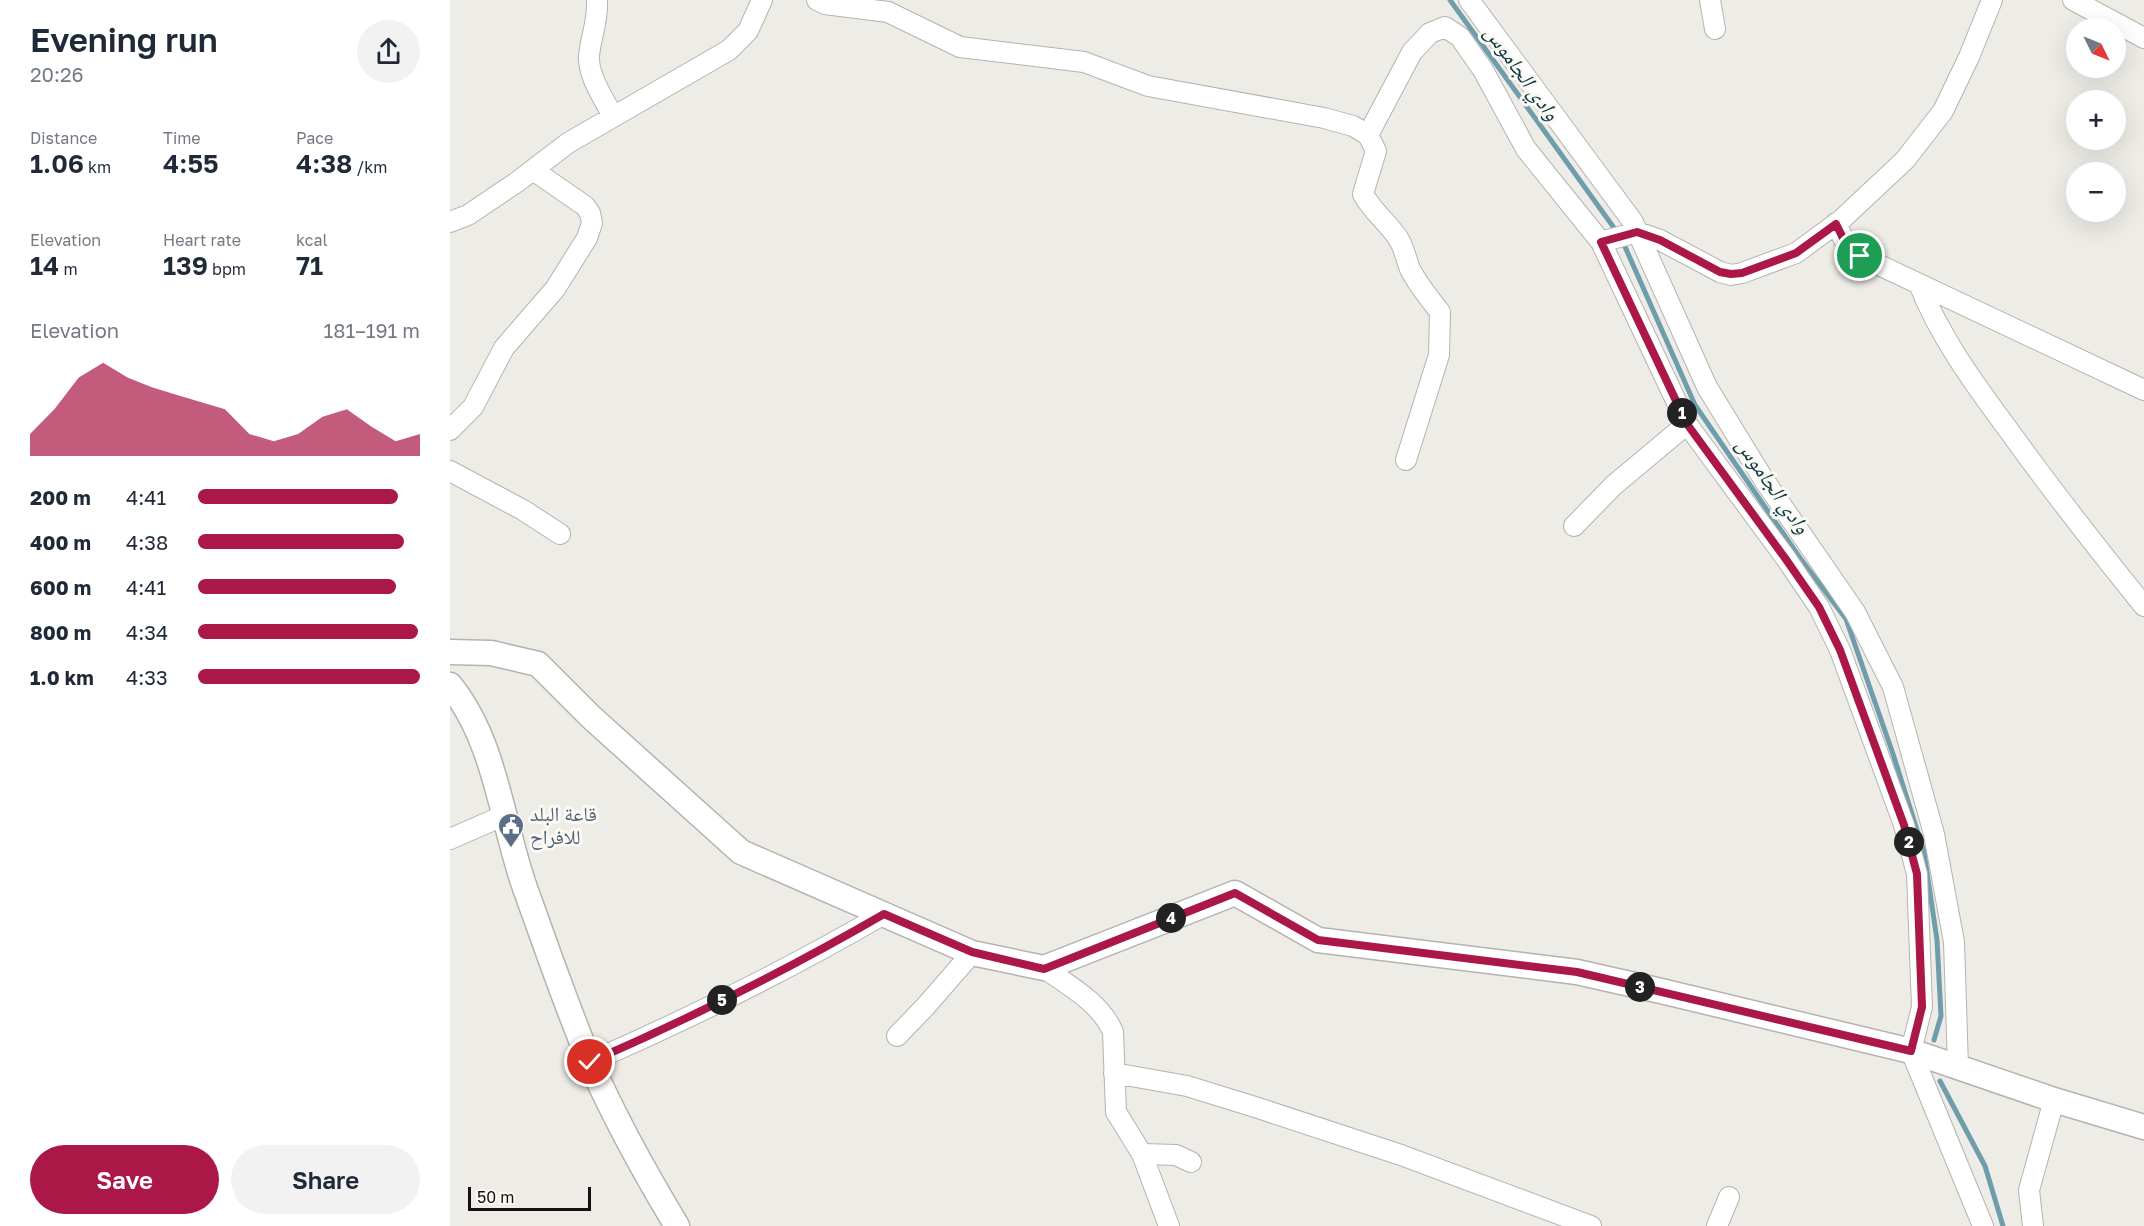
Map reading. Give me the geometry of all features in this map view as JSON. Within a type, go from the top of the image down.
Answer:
[{"type":"street","points":[[597,0],[598,16],[589,57],[591,75],[613,117]]},
{"type":"street","points":[[450,222],[468,215],[533,170],[568,142],[729,50],[748,31],[762,0]]},
{"type":"street","points":[[817,0],[825,4],[888,12],[960,47],[1084,62],[1148,86],[1324,118],[1353,126],[1368,135],[1376,151],[1363,194],[1371,208],[1388,224],[1400,240],[1411,270],[1423,291],[1440,312],[1439,355],[1406,460]]},
{"type":"street","points":[[1469,0],[1626,213],[1637,232],[1707,387],[1764,480],[1854,612],[1893,687],[1934,834],[1952,931],[1958,1067]]},
{"type":"street","points":[[1710,0],[1715,29]]},
{"type":"street","points":[[1601,242],[1637,232],[1660,240],[1720,272],[1731,274],[1742,273],[1796,253],[1836,224],[1905,160],[1943,111],[1969,57],[1992,0]]},
{"type":"street","points":[[2073,0],[2144,38]]},
{"type":"street","points":[[1368,135],[1412,52],[1430,33],[1445,27],[1460,37],[1483,70],[1526,149],[1601,242],[1687,424],[1819,607],[1840,650],[1904,825],[1917,874],[1922,1007],[1911,1051],[1983,1226]]},
{"type":"street","points":[[450,430],[473,407],[504,348],[555,289],[587,238],[592,223],[590,213],[585,206],[533,170]]},
{"type":"street","points":[[1836,224],[1845,242],[1860,256],[2144,390]]},
{"type":"street","points":[[1918,284],[1929,310],[1958,360],[2025,453],[2144,606]]},
{"type":"street","points":[[1574,526],[1614,485],[1687,424]]},
{"type":"street","points":[[450,471],[523,510],[560,534]]},
{"type":"street","points":[[450,652],[491,652],[538,664],[591,717],[741,852],[972,952],[1044,969],[1076,991],[1108,1020],[1113,1032],[1116,1112],[1142,1154],[1169,1226]]},
{"type":"street","points":[[450,685],[477,730],[488,758],[524,885],[590,1062],[636,1158],[677,1226]]},
{"type":"street","points":[[450,839],[505,815]]},
{"type":"street","points":[[1044,969],[1235,893],[1318,940],[1577,972],[1911,1051],[2054,1100],[2144,1127]]},
{"type":"street","points":[[590,1062],[687,1019],[825,948],[884,914]]},
{"type":"street","points":[[897,1036],[972,952]]},
{"type":"street","points":[[1114,1073],[1187,1086],[1255,1107],[1401,1155],[1591,1226]]},
{"type":"street","points":[[2033,1226],[2029,1190],[2054,1100]]},
{"type":"street","points":[[1142,1154],[1176,1155],[1191,1162]]},
{"type":"street","points":[[1717,1226],[1729,1197]]},
{"type":"waterway","name":"وادي الجاموس","points":[[1450,0],[1617,232]]},
{"type":"waterway","name":"وادي الجاموس","points":[[1622,240],[1695,405],[1800,558],[1846,619],[1924,852],[1937,940],[1941,1016],[1934,1040]]},
{"type":"waterway","name":"وادي الجاموس","points":[[1940,1081],[1985,1166],[2003,1226]]},
{"type":"place","name":"قاعة البلد للافراح","points":[[511,849]]},
{"type":"route","points":[[590,1062],[687,1019],[825,948],[884,914],[972,952],[1044,969],[1235,893],[1318,940],[1577,972],[1911,1051],[1922,1007],[1917,874],[1904,825],[1861,704],[1840,650],[1819,607],[1687,424],[1601,242],[1637,232],[1660,240],[1720,272],[1731,274],[1742,273],[1796,253],[1836,224],[1845,242],[1860,256]]}]
